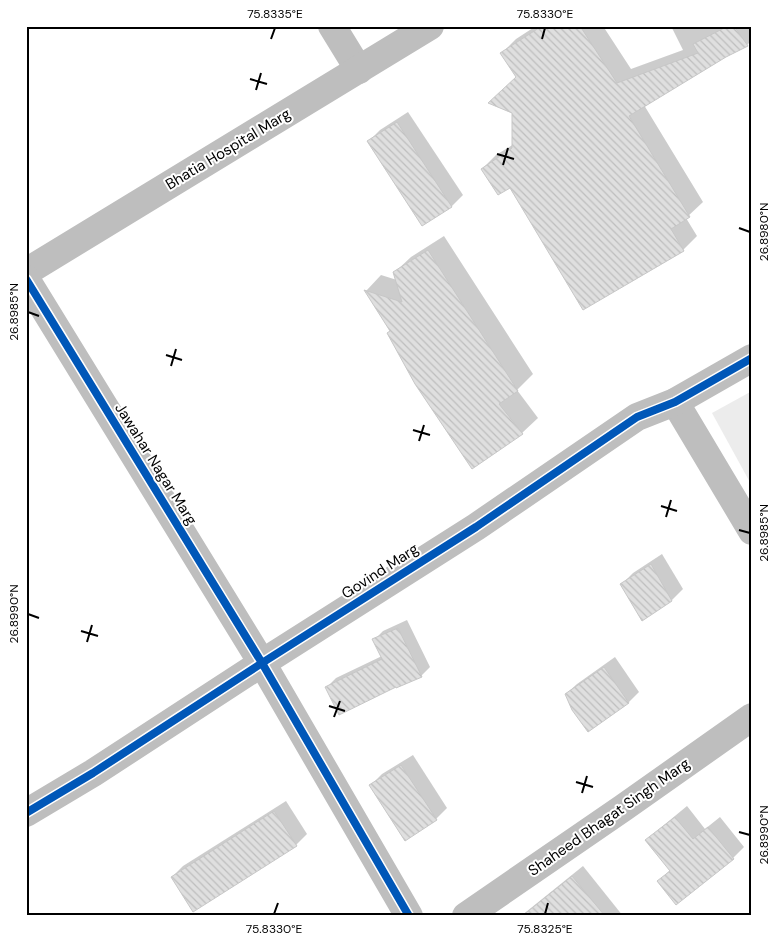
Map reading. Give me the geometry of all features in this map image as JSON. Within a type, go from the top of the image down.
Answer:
[{"type":"street","points":[[332,26],[359,70]]},
{"type":"street","name":"Bhatia Hospital Marg","points":[[26,272],[430,26]]},
{"type":"street","name":"Jawahar Nagar Marg","points":[[26,279],[262,663],[409,916]]},
{"type":"street","name":"Govind Marg","points":[[26,813],[102,768],[262,663],[476,527],[637,417],[675,402],[752,358]]},
{"type":"street","points":[[675,402],[752,530]]},
{"type":"street","name":"Shaheed Bhagat Singh Marg","points":[[466,916],[752,717]]},
{"type":"shaded area","points":[[752,391],[752,486],[712,413]]},
{"type":"building","points":[[542,26],[580,26],[617,83],[698,53],[693,44],[728,26],[734,26],[748,46],[726,57],[629,116],[690,217],[671,229],[684,251],[583,310],[510,188],[498,195],[481,169],[512,148],[512,113],[488,103],[516,77],[500,53]]},
{"type":"building","points":[[397,122],[452,207],[422,226],[367,141]]},
{"type":"building","points":[[428,250],[518,391],[499,404],[523,434],[472,469],[415,384],[387,333],[390,331],[364,290],[402,302],[393,272]]},
{"type":"building","points":[[651,564],[672,601],[642,621],[620,584]]},
{"type":"building","points":[[398,628],[422,677],[396,687],[339,715],[325,687],[382,659],[372,639]]},
{"type":"building","points":[[604,667],[629,703],[588,732],[572,710],[565,694]]},
{"type":"building","points":[[401,765],[437,820],[405,841],[369,785]]},
{"type":"building","points":[[274,811],[297,846],[193,912],[171,877]]},
{"type":"building","points":[[675,817],[693,839],[708,827],[734,859],[676,905],[657,881],[670,871],[645,840]]},
{"type":"building","points":[[572,876],[605,916],[522,916]]},
{"type":"cycle path","points":[[26,279],[262,663],[409,916]]},
{"type":"cycle path","points":[[26,813],[93,773],[476,527],[637,417],[675,402],[752,358]]}]
